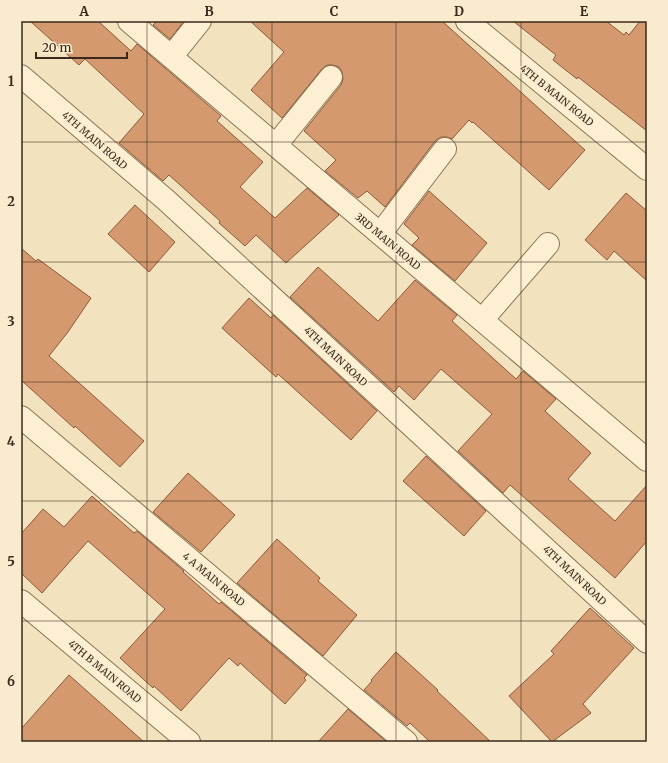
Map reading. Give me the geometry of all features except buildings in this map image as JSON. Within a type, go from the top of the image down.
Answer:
[{"type":"street","name":"3RD MAIN ROAD","points":[[129,21],[647,460]]},
{"type":"street","points":[[171,57],[200,21]]},
{"type":"street","name":"4TH B MAIN ROAD","points":[[467,21],[647,169]]},
{"type":"street","name":"4TH MAIN ROAD","points":[[21,76],[166,200],[647,642]]},
{"type":"street","points":[[276,146],[331,77]]},
{"type":"street","points":[[380,234],[445,149]]},
{"type":"street","points":[[482,320],[548,244]]},
{"type":"street","name":"4 A MAIN ROAD","points":[[21,417],[406,742]]},
{"type":"street","name":"4TH B MAIN ROAD","points":[[21,601],[189,742]]}]
